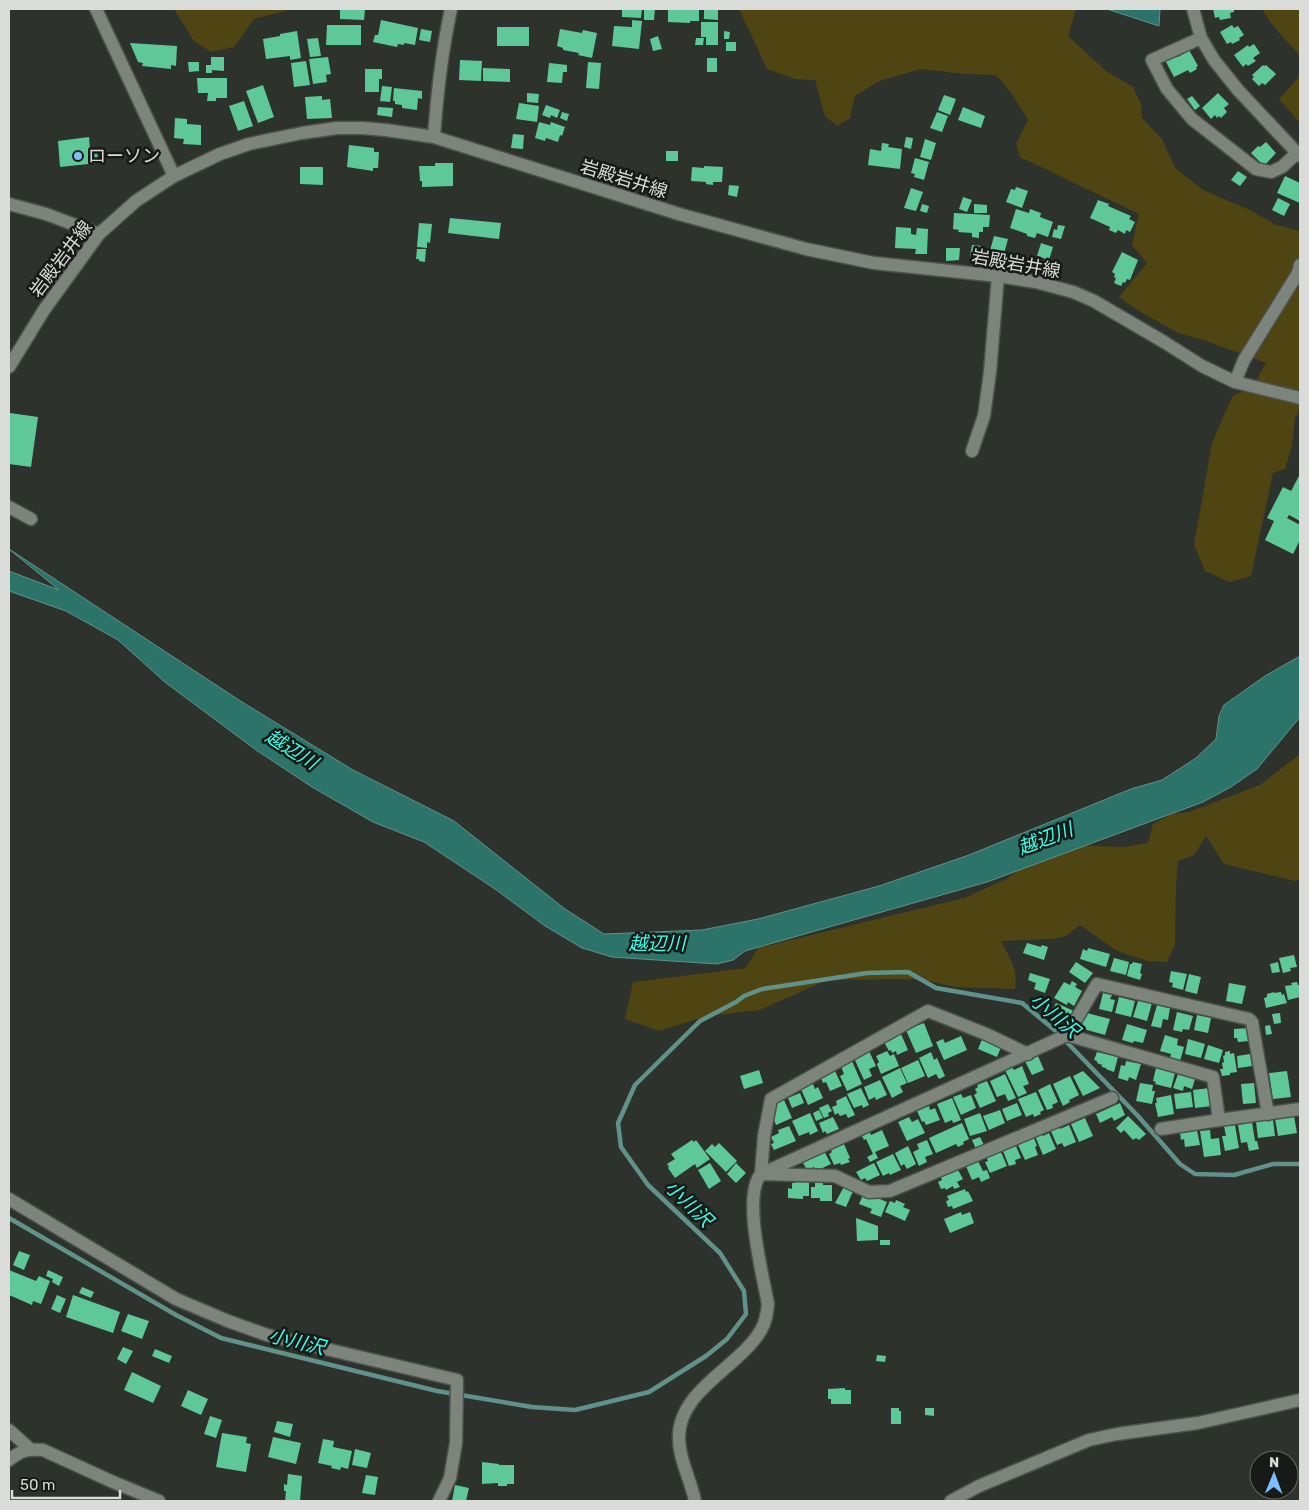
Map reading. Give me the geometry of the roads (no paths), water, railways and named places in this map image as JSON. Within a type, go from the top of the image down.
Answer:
[{"type":"street","points":[[96,9],[174,176]]},
{"type":"street","points":[[434,137],[438,88],[451,9]]},
{"type":"street","points":[[1193,9],[1201,38],[1214,60],[1238,90],[1299,154],[1282,167],[1271,172],[1256,169],[1192,119],[1167,89],[1152,60],[1201,38]]},
{"type":"street","name":"岩殿岩井線","points":[[9,367],[44,310],[99,234],[136,201],[174,176],[220,154],[249,144],[337,128],[363,128],[434,137],[679,214],[806,249],[874,263],[998,276],[1036,282],[1073,292],[1094,301],[1202,366],[1235,382],[1300,398]]},
{"type":"street","points":[[9,204],[46,214],[99,234]]},
{"type":"street","points":[[1235,382],[1244,360],[1298,273],[1300,265]]},
{"type":"street","points":[[972,451],[984,416],[990,372],[998,276]]},
{"type":"street","points":[[9,507],[31,519]]},
{"type":"street","points":[[695,1501],[680,1448],[680,1426],[684,1412],[691,1401],[748,1346],[761,1330],[767,1316],[768,1304],[754,1231],[754,1191],[756,1179],[761,1174],[1067,1035],[1097,984],[1249,1019],[1252,1022],[1268,1114]]},
{"type":"street","points":[[761,1174],[764,1136],[771,1099],[928,1011],[986,1034],[1028,1054]]},
{"type":"street","points":[[1067,1035],[1213,1077],[1219,1120]]},
{"type":"street","points":[[761,1174],[835,1176],[869,1192],[890,1192],[1112,1098]]},
{"type":"street","points":[[1167,1128],[1161,1129],[1300,1109]]},
{"type":"street","points":[[9,1199],[176,1300],[267,1335],[457,1380],[456,1444],[450,1478],[439,1501]]},
{"type":"street","points":[[951,1501],[979,1486],[1089,1440],[1198,1423],[1300,1400]]},
{"type":"street","points":[[9,1430],[30,1449]]},
{"type":"street","points":[[9,1460],[20,1451],[30,1449],[43,1450],[112,1482],[159,1501]]},
{"type":"water","points":[[1107,9],[1160,9],[1159,26]]},
{"type":"water","name":"越辺川","points":[[9,549],[242,702],[353,770],[454,821],[565,909],[604,934],[702,930],[758,919],[879,886],[969,855],[1131,789],[1162,780],[1196,758],[1216,739],[1219,716],[1224,705],[1265,676],[1300,656],[1300,717],[1257,769],[1231,787],[1203,802],[987,882],[745,951],[733,960],[717,964],[612,957],[582,948],[545,926],[495,889],[424,842],[373,822],[312,787],[256,750],[166,683],[118,640],[66,611],[9,591],[9,571],[59,590]]},
{"type":"waterway","name":"小川沢","points":[[9,1218],[176,1315],[221,1338],[437,1391],[532,1407],[575,1410],[649,1392],[706,1356],[727,1339],[746,1314],[744,1291],[720,1253],[648,1185],[621,1147],[618,1123],[635,1085],[700,1021],[744,996],[762,989],[867,973],[908,972],[936,988],[1022,1003],[1057,1032],[1138,1116],[1180,1164],[1195,1174],[1234,1175],[1273,1164],[1300,1164]]},
{"type":"place","name":"ローソン","points":[[78,156]]}]
